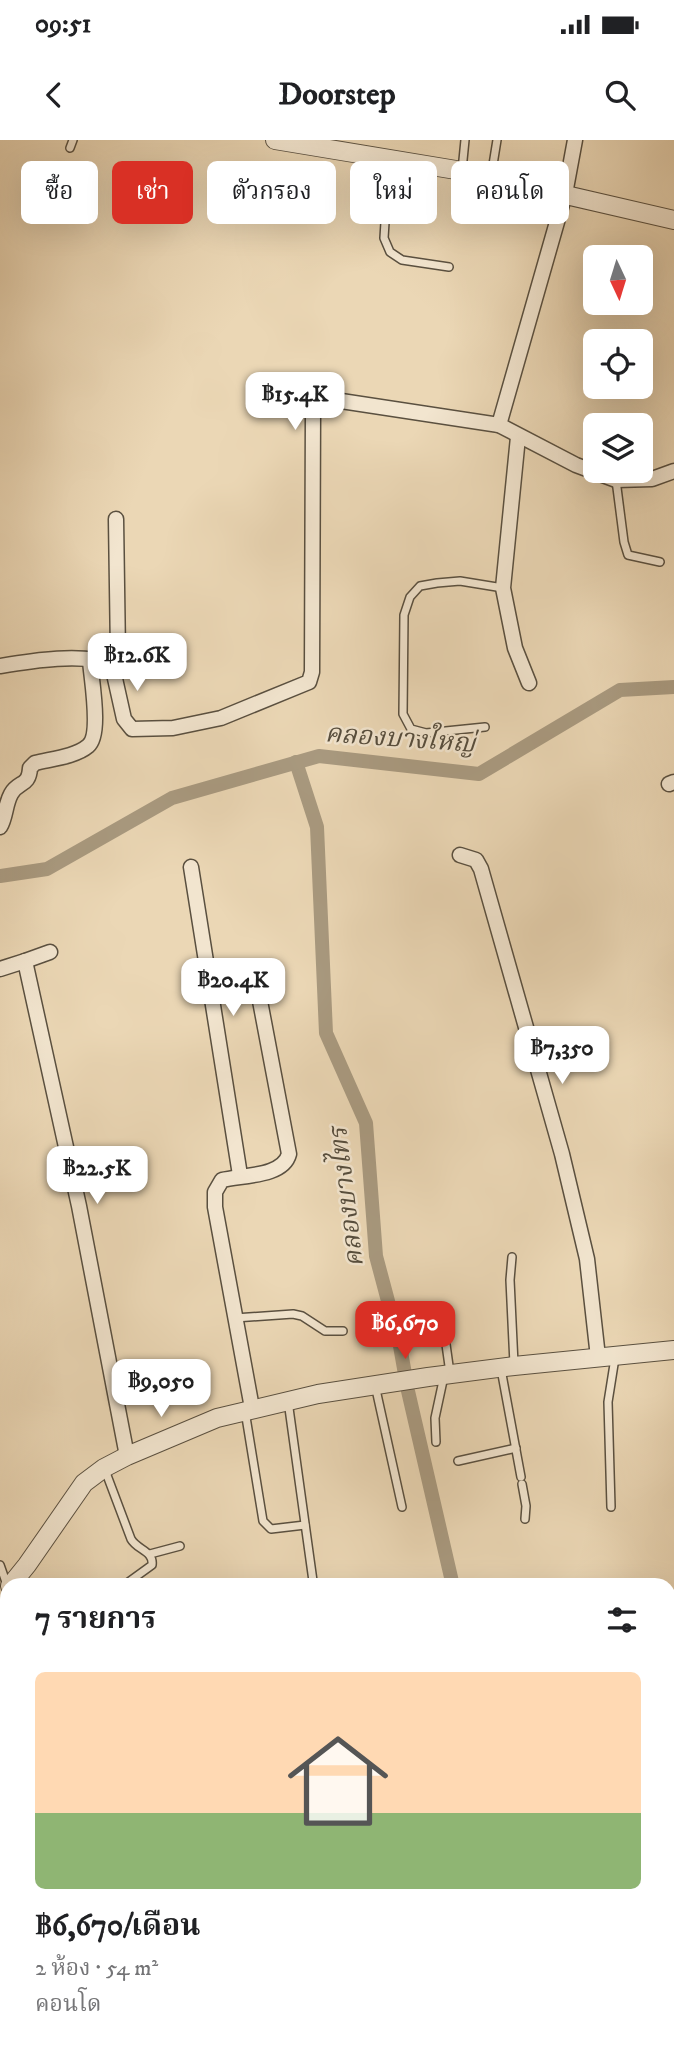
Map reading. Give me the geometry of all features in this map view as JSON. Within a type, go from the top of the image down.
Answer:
[{"type":"street","points":[[275,140],[319,144],[451,169]]},
{"type":"street","points":[[569,172],[575,140]]},
{"type":"street","points":[[569,195],[674,220]]},
{"type":"street","points":[[499,425],[556,224]]},
{"type":"street","points":[[116,519],[118,654],[112,665],[124,719],[132,729],[173,727],[221,718],[309,682],[312,672],[313,408],[321,401],[328,399],[499,425],[518,437],[583,468]]},
{"type":"street","points":[[518,437],[503,588],[514,648],[529,683]]},
{"type":"street","points":[[653,479],[674,471]]},
{"type":"street","points":[[0,666],[79,659],[103,660],[112,665]]},
{"type":"street","points":[[0,827],[12,792],[29,778],[30,768],[35,763],[81,751],[90,745],[94,737],[95,719],[90,660]]},
{"type":"street","points":[[460,855],[476,860],[481,869],[546,1091],[587,1259],[607,1356]]},
{"type":"street","points":[[191,867],[240,1175]]},
{"type":"street","points":[[0,969],[50,952]]},
{"type":"street","points":[[25,961],[79,1206],[127,1456]]},
{"type":"street","points":[[248,1409],[236,1318],[215,1207],[215,1192],[222,1180],[281,1168],[287,1162],[289,1154],[260,1001],[270,978]]},
{"type":"street","points":[[16,1578],[84,1483],[104,1468],[172,1436],[248,1409],[441,1375],[674,1350]]},
{"type":"lane","points":[[463,161],[465,140]]},
{"type":"lane","points":[[494,161],[497,140]]},
{"type":"lane","points":[[390,159],[384,238],[390,252],[402,260],[449,267]]},
{"type":"lane","points":[[616,483],[628,555],[660,562]]},
{"type":"lane","points":[[485,727],[426,733],[411,729],[404,714],[404,615],[410,597],[421,586],[460,581],[503,588]]},
{"type":"lane","points":[[512,1257],[508,1367],[516,1448],[526,1506],[525,1519]]},
{"type":"lane","points":[[236,1318],[293,1314],[302,1316],[325,1331],[343,1331]]},
{"type":"lane","points":[[436,1442],[435,1418],[441,1375],[442,1316]]},
{"type":"lane","points":[[607,1356],[611,1507]]},
{"type":"lane","points":[[382,1384],[402,1507]]},
{"type":"lane","points":[[288,1400],[313,1578]]},
{"type":"lane","points":[[248,1409],[263,1521],[271,1528],[305,1525]]},
{"type":"lane","points":[[458,1461],[516,1448]]},
{"type":"lane","points":[[104,1468],[131,1539],[135,1546],[150,1554],[153,1559],[152,1565],[134,1578]]},
{"type":"lane","points":[[150,1554],[180,1546]]},
{"type":"waterway","name":"คลองบางใหญ่","points":[[0,876],[47,869],[172,798],[319,756],[479,774],[620,690],[674,687]]},
{"type":"waterway","name":"คลองบางไทร","points":[[296,762],[317,827],[326,1033],[366,1123],[376,1256],[400,1346],[451,1578]]}]
